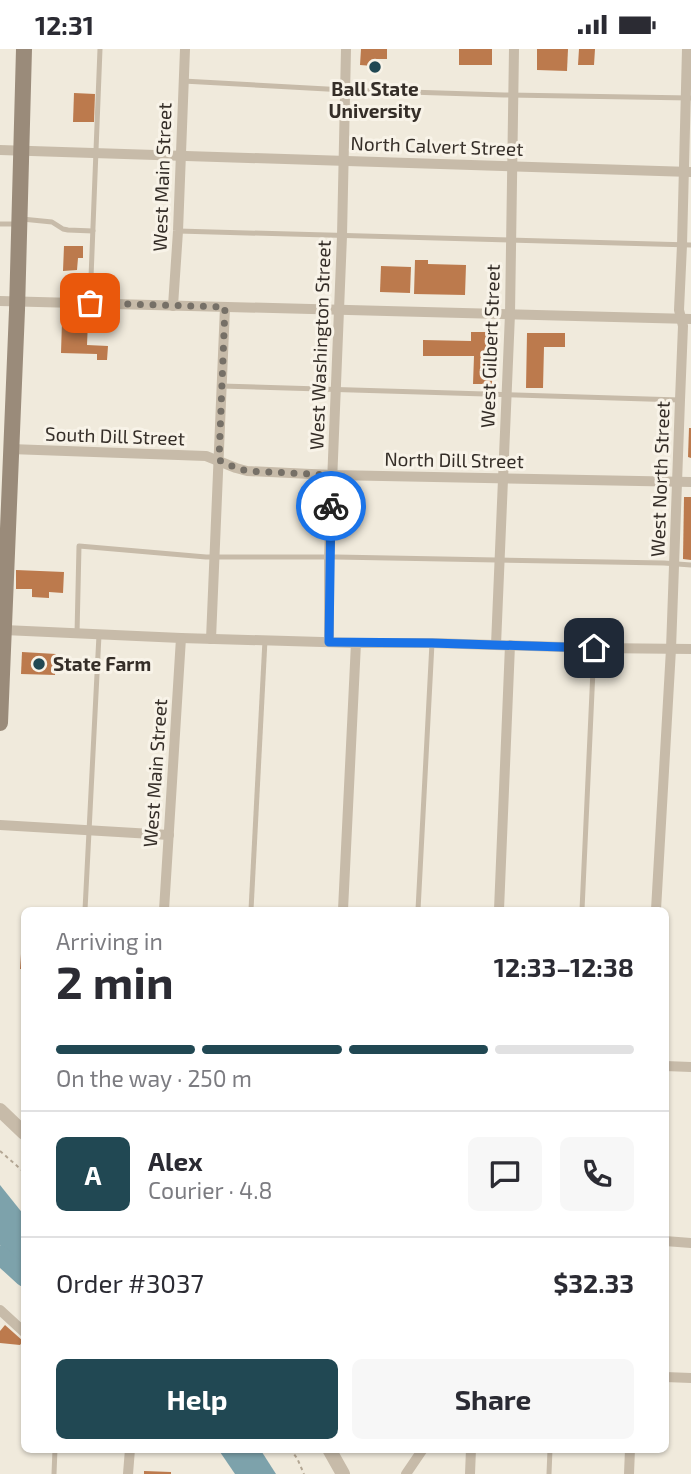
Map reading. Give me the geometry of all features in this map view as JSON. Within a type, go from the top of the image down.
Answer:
[{"type":"main road","points":[[0,723],[7,443],[17,301],[24,49]]},
{"type":"street","name":"West Main Street","points":[[173,306],[185,49]]},
{"type":"street","name":"West Washington Street","points":[[329,642],[329,557],[342,236],[346,49]]},
{"type":"street","name":"West Gilbert Street","points":[[496,645],[510,314],[514,49]]},
{"type":"street","name":"West North Street","points":[[656,907],[671,649],[683,326],[686,319],[679,310],[687,245],[687,49]]},
{"type":"street","name":"North Calvert Street","points":[[0,150],[687,171]]},
{"type":"street","points":[[0,300],[686,319]]},
{"type":"street","points":[[211,639],[225,307]]},
{"type":"street","name":"South Dill Street","points":[[7,443],[206,456],[219,460]]},
{"type":"street","name":"North Dill Street","points":[[219,460],[247,471],[332,475],[691,482]]},
{"type":"street","points":[[4,631],[356,643],[691,649]]},
{"type":"street","name":"West Main Street","points":[[164,907],[181,638]]},
{"type":"street","points":[[344,907],[356,643]]},
{"type":"street","points":[[499,907],[510,645]]},
{"type":"street","points":[[0,825],[169,835]]},
{"type":"street","points":[[669,1066],[691,1067]]},
{"type":"street","points":[[0,1110],[21,1130]]},
{"type":"street","points":[[669,1241],[691,1243]]},
{"type":"street","points":[[0,1310],[21,1329]]},
{"type":"street","points":[[669,1377],[691,1378]]},
{"type":"street","points":[[128,1474],[130,1453]]},
{"type":"street","points":[[331,1453],[343,1474]]},
{"type":"street","points":[[406,1474],[420,1453]]},
{"type":"street","points":[[470,1474],[471,1453]]},
{"type":"street","points":[[629,1474],[630,1453]]},
{"type":"lane","points":[[90,303],[100,49]]},
{"type":"lane","points":[[183,81],[345,90],[688,98]]},
{"type":"lane","points":[[0,224],[52,222],[63,229],[93,231]]},
{"type":"lane","points":[[178,231],[687,245]]},
{"type":"lane","points":[[221,386],[680,400]]},
{"type":"lane","points":[[77,633],[79,546],[206,557],[691,565]]},
{"type":"lane","points":[[85,907],[99,635]]},
{"type":"lane","points":[[251,907],[265,640]]},
{"type":"lane","points":[[418,907],[432,643]]},
{"type":"lane","points":[[582,907],[594,648]]},
{"type":"lane","points":[[54,1474],[55,1453]]},
{"type":"lane","points":[[549,1474],[550,1453]]},
{"type":"path","points":[[0,1151],[21,1169]]},
{"type":"path","points":[[293,1453],[304,1474]]},
{"type":"water","points":[[0,1185],[21,1211],[21,1278],[0,1245]]},
{"type":"water","points":[[221,1453],[263,1453],[276,1474],[235,1474]]},
{"type":"building","points":[[361,49],[387,49],[387,59],[374,59],[373,66],[360,65]]},
{"type":"building","points":[[459,49],[492,49],[492,65],[459,65]]},
{"type":"building","points":[[537,49],[568,49],[567,71],[537,70]]},
{"type":"building","points":[[579,49],[595,49],[594,65],[578,65]]},
{"type":"building","points":[[74,93],[95,94],[94,122],[73,122]]},
{"type":"building","points":[[64,246],[83,246],[83,258],[78,258],[77,270],[63,271]]},
{"type":"building","points":[[415,260],[428,260],[428,264],[466,265],[465,295],[414,294]]},
{"type":"building","points":[[381,266],[411,267],[410,293],[380,292]]},
{"type":"building","points":[[62,321],[88,321],[87,345],[108,346],[107,360],[97,360],[97,354],[61,353]]},
{"type":"building","points":[[471,332],[493,332],[492,384],[473,384],[474,356],[423,356],[423,340],[471,341]]},
{"type":"building","points":[[527,333],[565,333],[565,347],[544,347],[543,388],[526,388]]},
{"type":"building","points":[[691,428],[691,458],[688,457]]},
{"type":"building","points":[[684,497],[691,497],[691,560],[683,559]]},
{"type":"building","points":[[16,570],[64,572],[63,593],[49,592],[49,598],[32,597],[32,589],[16,589]]},
{"type":"building","name":"State Farm","points":[[22,652],[56,654],[55,675],[21,674]]},
{"type":"building","points":[[5,1325],[21,1339],[21,1344],[0,1343],[0,1331]]},
{"type":"building","points":[[144,1471],[171,1472],[171,1474],[144,1474]]},
{"type":"waterway","points":[[0,1255],[21,1274]]},
{"type":"way so far","points":[[90,303],[225,307],[219,460],[247,471],[332,475],[331,506]]},
{"type":"place","name":"Ball State University","points":[[375,67]]},
{"type":"place","name":"State Farm","points":[[39,664]]},
{"type":"route","points":[[331,506],[329,642],[594,648]]}]
